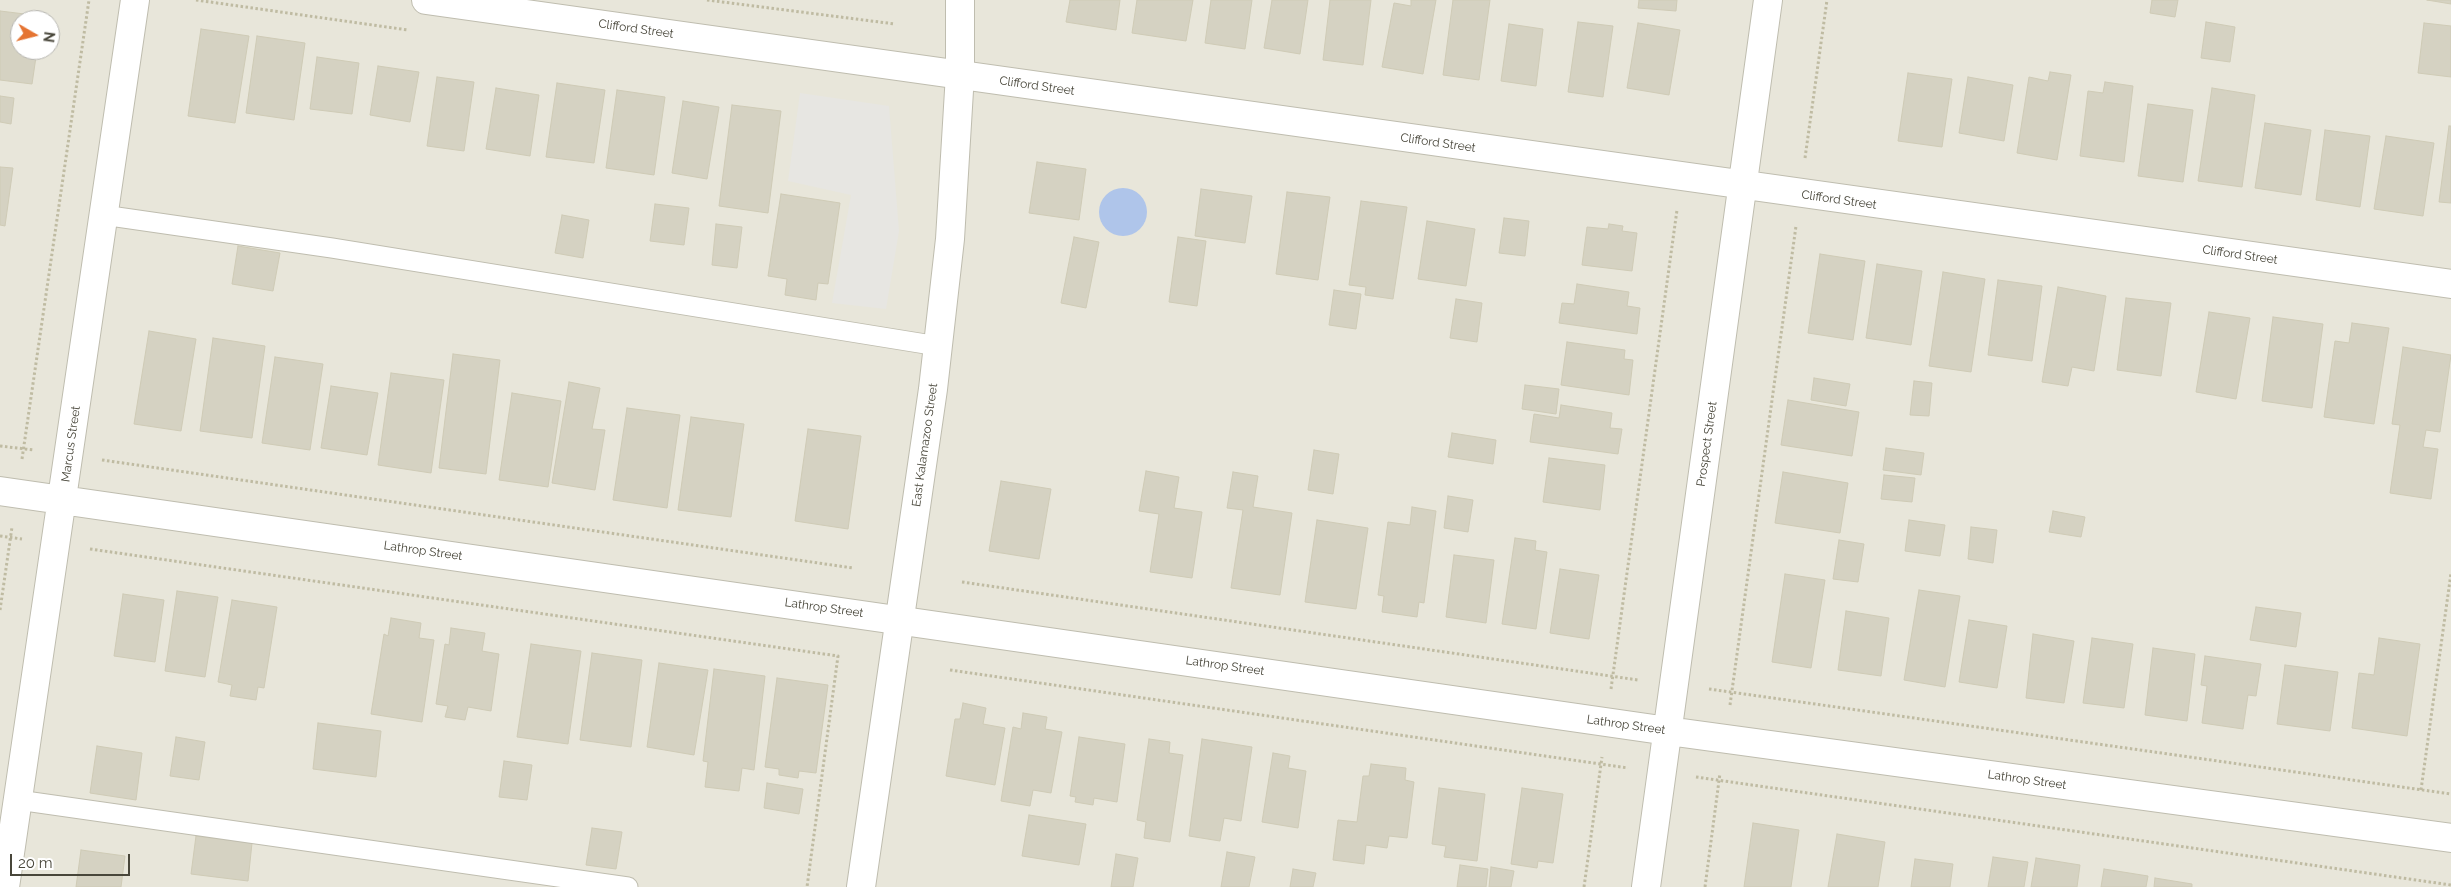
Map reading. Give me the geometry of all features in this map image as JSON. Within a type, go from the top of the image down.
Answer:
[{"type":"street","name":"Marcus Street","points":[[6,887],[135,0]]},
{"type":"street","name":"Clifford Street","points":[[426,0],[960,74],[1682,178],[2451,284]]},
{"type":"street","name":"East Kalamazoo Street","points":[[862,887],[902,619],[938,346],[950,239],[960,74],[960,0]]},
{"type":"street","name":"Prospect Street","points":[[1646,887],[1768,0]]},
{"type":"street","name":"Lathrop Street","points":[[9,492],[902,619],[1668,731],[2451,838]]},
{"type":"lane","points":[[103,215],[332,248],[938,346]]},
{"type":"lane","points":[[18,800],[628,887]]},
{"type":"path","points":[[0,610],[10,538],[9,492],[24,449],[89,0]]},
{"type":"path","points":[[707,0],[895,24]]},
{"type":"path","points":[[1705,887],[1827,0]]},
{"type":"path","points":[[1584,887],[1682,178]]},
{"type":"path","points":[[0,446],[854,568]]},
{"type":"path","points":[[0,536],[838,656],[807,887]]},
{"type":"path","points":[[2421,790],[2451,573]]},
{"type":"path","points":[[950,670],[1601,765],[1719,780],[2451,885]]},
{"type":"shaded area","points":[[0,0],[2451,0],[2451,887],[0,887]]},
{"type":"shaded area","points":[[800,93],[889,106],[899,231],[886,309],[832,303],[851,195],[788,181]]},
{"type":"water","points":[[1123,188],[1132,190],[1140,195],[1145,203],[1147,212],[1145,221],[1140,229],[1132,234],[1123,236],[1114,234],[1106,229],[1101,221],[1099,212],[1101,203],[1106,195],[1114,190]]},
{"type":"building","points":[[1070,0],[1120,0],[1116,30],[1066,22]]},
{"type":"building","points":[[1137,0],[1193,0],[1186,41],[1132,33]]},
{"type":"building","points":[[1211,0],[1252,0],[1245,49],[1205,43]]},
{"type":"building","points":[[1272,0],[1308,0],[1300,54],[1264,48]]},
{"type":"building","points":[[1330,0],[1371,0],[1363,65],[1323,60]]},
{"type":"building","points":[[1411,0],[1436,0],[1423,74],[1382,67],[1394,3],[1411,6]]},
{"type":"building","points":[[1453,0],[1490,0],[1479,80],[1443,75]]},
{"type":"building","points":[[1639,0],[1677,0],[1676,11],[1638,8]]},
{"type":"building","points":[[2152,0],[2178,0],[2175,17],[2150,13]]},
{"type":"building","points":[[2427,0],[2451,0],[2451,4]]},
{"type":"building","points":[[0,11],[10,12],[10,60],[36,60],[32,84],[0,80]]},
{"type":"building","points":[[1578,22],[1613,26],[1603,97],[1568,92]]},
{"type":"building","points":[[2206,22],[2235,27],[2230,62],[2201,58]]},
{"type":"building","points":[[1638,23],[1680,30],[1669,95],[1627,88]]},
{"type":"building","points":[[2424,23],[2451,26],[2451,77],[2418,73]]},
{"type":"building","points":[[1509,24],[1543,29],[1536,86],[1501,81]]},
{"type":"building","points":[[201,29],[249,36],[235,123],[188,116]]},
{"type":"building","points":[[257,36],[305,43],[294,120],[246,113]]},
{"type":"building","points":[[317,57],[359,63],[352,114],[310,109]]},
{"type":"building","points":[[378,66],[419,72],[410,122],[370,115]]},
{"type":"building","points":[[2050,72],[2071,75],[2057,160],[2017,153],[2029,77],[2048,81]]},
{"type":"building","points":[[1908,73],[1952,79],[1942,147],[1898,141]]},
{"type":"building","points":[[437,77],[474,82],[464,151],[427,146]]},
{"type":"building","points":[[1968,77],[2013,85],[2004,141],[1959,133]]},
{"type":"building","points":[[2105,82],[2133,86],[2124,162],[2080,156],[2088,91],[2103,93]]},
{"type":"building","points":[[557,83],[605,90],[594,163],[546,157]]},
{"type":"building","points":[[496,88],[539,95],[530,156],[486,149]]},
{"type":"building","points":[[2212,88],[2255,95],[2242,187],[2198,181]]},
{"type":"building","points":[[617,90],[665,97],[654,175],[606,168]]},
{"type":"building","points":[[0,96],[14,98],[11,124],[0,122]]},
{"type":"building","points":[[683,101],[719,107],[707,179],[672,173]]},
{"type":"building","points":[[2148,104],[2193,110],[2183,182],[2138,176]]},
{"type":"building","points":[[732,105],[781,111],[768,213],[719,206]]},
{"type":"building","points":[[2265,123],[2311,130],[2301,195],[2255,188]]},
{"type":"building","points":[[2449,126],[2451,126],[2451,203],[2439,202]]},
{"type":"building","points":[[2325,130],[2370,136],[2360,207],[2316,200]]},
{"type":"building","points":[[2386,136],[2434,143],[2423,216],[2374,209]]},
{"type":"building","points":[[1037,162],[1086,169],[1079,220],[1029,213]]},
{"type":"building","points":[[0,167],[13,168],[5,226],[0,225]]},
{"type":"building","points":[[1201,189],[1252,196],[1245,243],[1195,236]]},
{"type":"building","points":[[1287,192],[1330,197],[1318,280],[1276,274]]},
{"type":"building","points":[[781,194],[840,203],[828,284],[818,283],[816,300],[785,295],[787,279],[768,276]]},
{"type":"building","points":[[1361,201],[1407,207],[1393,299],[1365,295],[1366,287],[1349,285]]},
{"type":"building","points":[[655,204],[689,208],[684,245],[650,241]]},
{"type":"building","points":[[562,215],[589,220],[583,258],[555,253]]},
{"type":"building","points":[[1504,218],[1529,221],[1525,256],[1499,253]]},
{"type":"building","points":[[1427,221],[1475,229],[1466,286],[1418,279]]},
{"type":"building","points":[[716,224],[742,227],[737,268],[712,265]]},
{"type":"building","points":[[1609,224],[1623,226],[1622,231],[1637,233],[1632,271],[1582,265],[1587,227],[1608,229]]},
{"type":"building","points":[[1074,237],[1099,242],[1086,308],[1061,303]]},
{"type":"building","points":[[1178,237],[1206,241],[1197,306],[1169,302]]},
{"type":"building","points":[[238,246],[280,253],[273,291],[232,284]]},
{"type":"building","points":[[1820,254],[1865,261],[1853,340],[1808,333]]},
{"type":"building","points":[[1877,264],[1922,271],[1911,345],[1866,338]]},
{"type":"building","points":[[1943,272],[1985,279],[1971,372],[1929,366]]},
{"type":"building","points":[[1998,280],[2042,286],[2032,361],[1988,355]]},
{"type":"building","points":[[1577,284],[1629,292],[1627,306],[1640,308],[1637,334],[1559,323],[1562,303],[1574,304]]},
{"type":"building","points":[[2058,287],[2106,296],[2094,371],[2072,367],[2068,386],[2042,382]]},
{"type":"building","points":[[1334,290],[1361,294],[1356,329],[1329,325]]},
{"type":"building","points":[[2126,298],[2171,303],[2161,376],[2117,370]]},
{"type":"building","points":[[1456,299],[1482,303],[1477,342],[1450,338]]},
{"type":"building","points":[[2209,312],[2250,318],[2236,399],[2196,392]]},
{"type":"building","points":[[2273,317],[2323,324],[2312,408],[2262,401]]},
{"type":"building","points":[[2352,323],[2389,328],[2374,424],[2324,417],[2335,341],[2349,343]]},
{"type":"building","points":[[149,331],[196,339],[181,431],[134,424]]},
{"type":"building","points":[[213,338],[265,346],[252,438],[200,431]]},
{"type":"building","points":[[1567,342],[1625,350],[1624,359],[1633,360],[1629,395],[1561,385]]},
{"type":"building","points":[[2403,347],[2451,355],[2440,432],[2426,430],[2423,447],[2438,449],[2431,499],[2390,493],[2400,425],[2392,424]]},
{"type":"building","points":[[453,354],[500,360],[486,474],[439,468]]},
{"type":"building","points":[[275,357],[323,364],[310,450],[262,443]]},
{"type":"building","points":[[391,373],[444,380],[431,473],[378,465]]},
{"type":"building","points":[[1814,378],[1850,384],[1846,406],[1811,400]]},
{"type":"building","points":[[1914,381],[1932,383],[1929,416],[1910,415]]},
{"type":"building","points":[[569,382],[600,388],[592,429],[605,430],[595,490],[552,483]]},
{"type":"building","points":[[1525,385],[1559,389],[1556,414],[1522,409]]},
{"type":"building","points":[[331,386],[378,393],[367,455],[321,448]]},
{"type":"building","points":[[512,393],[561,401],[548,487],[499,480]]},
{"type":"building","points":[[1788,400],[1859,412],[1852,456],[1781,445]]},
{"type":"building","points":[[1561,405],[1612,413],[1610,428],[1622,429],[1618,454],[1530,442],[1534,414],[1559,418]]},
{"type":"building","points":[[627,408],[680,415],[667,508],[613,500]]},
{"type":"building","points":[[691,417],[744,424],[731,517],[678,510]]},
{"type":"building","points":[[808,429],[861,436],[848,529],[795,521]]},
{"type":"building","points":[[1452,433],[1496,440],[1493,464],[1448,457]]},
{"type":"building","points":[[1886,448],[1924,453],[1921,475],[1883,470]]},
{"type":"building","points":[[1314,450],[1339,454],[1333,494],[1308,490]]},
{"type":"building","points":[[1549,458],[1605,465],[1600,510],[1543,502]]},
{"type":"building","points":[[1146,471],[1179,477],[1174,508],[1202,512],[1192,578],[1150,572],[1159,514],[1139,511]]},
{"type":"building","points":[[1233,472],[1258,476],[1253,507],[1292,513],[1280,595],[1231,588],[1243,510],[1227,508]]},
{"type":"building","points":[[1783,472],[1848,483],[1840,533],[1775,523]]},
{"type":"building","points":[[1884,475],[1915,478],[1912,502],[1881,499]]},
{"type":"building","points":[[1001,481],[1051,489],[1039,559],[989,551]]},
{"type":"building","points":[[1448,496],[1473,500],[1468,532],[1444,528]]},
{"type":"building","points":[[1412,507],[1436,511],[1424,603],[1419,602],[1417,617],[1382,612],[1384,596],[1378,595],[1388,522],[1410,525]]},
{"type":"building","points":[[2053,511],[2085,517],[2081,537],[2049,532]]},
{"type":"building","points":[[1317,520],[1368,528],[1356,609],[1305,602]]},
{"type":"building","points":[[1909,520],[1945,525],[1940,556],[1905,551]]},
{"type":"building","points":[[1971,527],[1997,530],[1993,563],[1968,559]]},
{"type":"building","points":[[1515,538],[1536,541],[1535,550],[1547,552],[1536,629],[1502,624]]},
{"type":"building","points":[[1839,540],[1864,544],[1858,582],[1833,579]]},
{"type":"building","points":[[1454,555],[1494,560],[1486,623],[1446,617]]},
{"type":"building","points":[[1560,569],[1599,575],[1589,639],[1550,633]]},
{"type":"building","points":[[1785,574],[1825,580],[1811,668],[1772,662]]},
{"type":"building","points":[[1919,590],[1960,596],[1945,687],[1904,680]]},
{"type":"building","points":[[177,591],[218,597],[205,677],[165,671]]},
{"type":"building","points":[[123,594],[164,600],[155,662],[114,656]]},
{"type":"building","points":[[232,600],[277,607],[264,688],[258,687],[256,700],[230,696],[232,685],[218,682]]},
{"type":"building","points":[[2256,607],[2301,613],[2296,647],[2250,640]]},
{"type":"building","points":[[1846,611],[1889,618],[1881,676],[1838,670]]},
{"type":"building","points":[[391,618],[421,623],[419,638],[434,640],[422,722],[371,714],[384,634],[388,636]]},
{"type":"building","points":[[1969,620],[2007,626],[1997,688],[1959,682]]},
{"type":"building","points":[[451,628],[485,633],[482,651],[499,654],[491,711],[468,707],[465,720],[445,717],[448,706],[436,704],[445,644],[449,645]]},
{"type":"building","points":[[2033,634],[2074,641],[2064,703],[2026,698]]},
{"type":"building","points":[[2092,638],[2133,644],[2124,708],[2083,703]]},
{"type":"building","points":[[2379,638],[2420,644],[2407,736],[2352,728],[2359,673],[2374,675]]},
{"type":"building","points":[[531,644],[581,651],[568,744],[517,737]]},
{"type":"building","points":[[2153,648],[2195,654],[2187,721],[2145,715]]},
{"type":"building","points":[[592,653],[642,660],[631,747],[580,740]]},
{"type":"building","points":[[2205,656],[2261,664],[2256,696],[2248,695],[2243,729],[2202,723],[2207,686],[2201,685]]},
{"type":"building","points":[[659,663],[708,670],[694,755],[647,747]]},
{"type":"building","points":[[2285,665],[2338,672],[2330,731],[2277,724]]},
{"type":"building","points":[[714,669],[765,676],[754,770],[742,768],[739,791],[705,787],[708,762],[703,761]]},
{"type":"building","points":[[777,678],[828,685],[816,773],[799,771],[798,778],[779,775],[779,769],[765,767]]},
{"type":"building","points":[[963,703],[986,708],[983,724],[1005,728],[995,785],[946,776],[955,719],[960,719]]},
{"type":"building","points":[[1023,713],[1047,717],[1045,729],[1062,732],[1051,793],[1033,790],[1030,806],[1001,801],[1013,727],[1021,729]]},
{"type":"building","points":[[318,723],[381,731],[376,777],[313,769]]},
{"type":"building","points":[[176,737],[205,742],[199,780],[170,776]]},
{"type":"building","points":[[1079,737],[1125,744],[1117,802],[1094,798],[1093,805],[1075,802],[1076,797],[1070,796]]},
{"type":"building","points":[[1149,739],[1170,742],[1169,753],[1183,755],[1170,842],[1144,838],[1146,822],[1137,820]]},
{"type":"building","points":[[1202,739],[1252,747],[1241,821],[1224,818],[1220,841],[1189,836]]},
{"type":"building","points":[[97,746],[142,753],[136,800],[90,793]]},
{"type":"building","points":[[1273,753],[1290,756],[1288,768],[1306,771],[1298,828],[1262,822]]},
{"type":"building","points":[[504,761],[532,765],[527,800],[499,797]]},
{"type":"building","points":[[1371,764],[1406,768],[1405,780],[1414,782],[1407,838],[1389,836],[1387,848],[1366,845],[1364,864],[1333,860],[1338,820],[1357,822],[1363,776],[1369,776]]},
{"type":"building","points":[[767,783],[803,789],[799,814],[764,808]]},
{"type":"building","points":[[1439,788],[1485,794],[1477,861],[1444,857],[1446,846],[1432,844]]},
{"type":"building","points":[[1522,788],[1563,794],[1553,863],[1538,861],[1537,868],[1511,864]]},
{"type":"building","points":[[1029,815],[1086,824],[1079,865],[1022,856]]},
{"type":"building","points":[[1753,823],[1799,830],[1791,887],[1744,887]]},
{"type":"building","points":[[592,828],[622,832],[616,869],[586,865]]},
{"type":"building","points":[[1837,834],[1885,842],[1878,887],[1828,887]]},
{"type":"building","points":[[196,836],[252,843],[248,881],[191,874]]},
{"type":"building","points":[[81,850],[125,856],[121,887],[76,887]]},
{"type":"building","points":[[1227,852],[1255,857],[1249,887],[1221,887]]},
{"type":"building","points":[[1116,854],[1138,858],[1133,887],[1111,887]]},
{"type":"building","points":[[1993,857],[2028,862],[2024,887],[1988,887]]},
{"type":"building","points":[[2036,858],[2080,865],[2077,887],[2031,887]]},
{"type":"building","points":[[1915,859],[1953,864],[1950,887],[1911,887]]},
{"type":"building","points":[[1460,865],[1488,869],[1486,887],[1457,887]]},
{"type":"building","points":[[1491,867],[1514,871],[1511,887],[1489,887]]},
{"type":"building","points":[[1293,869],[1316,873],[1313,887],[1290,887]]},
{"type":"building","points":[[2104,869],[2148,876],[2146,887],[2101,887]]},
{"type":"building","points":[[2155,878],[2192,884],[2192,887],[2154,887]]}]
